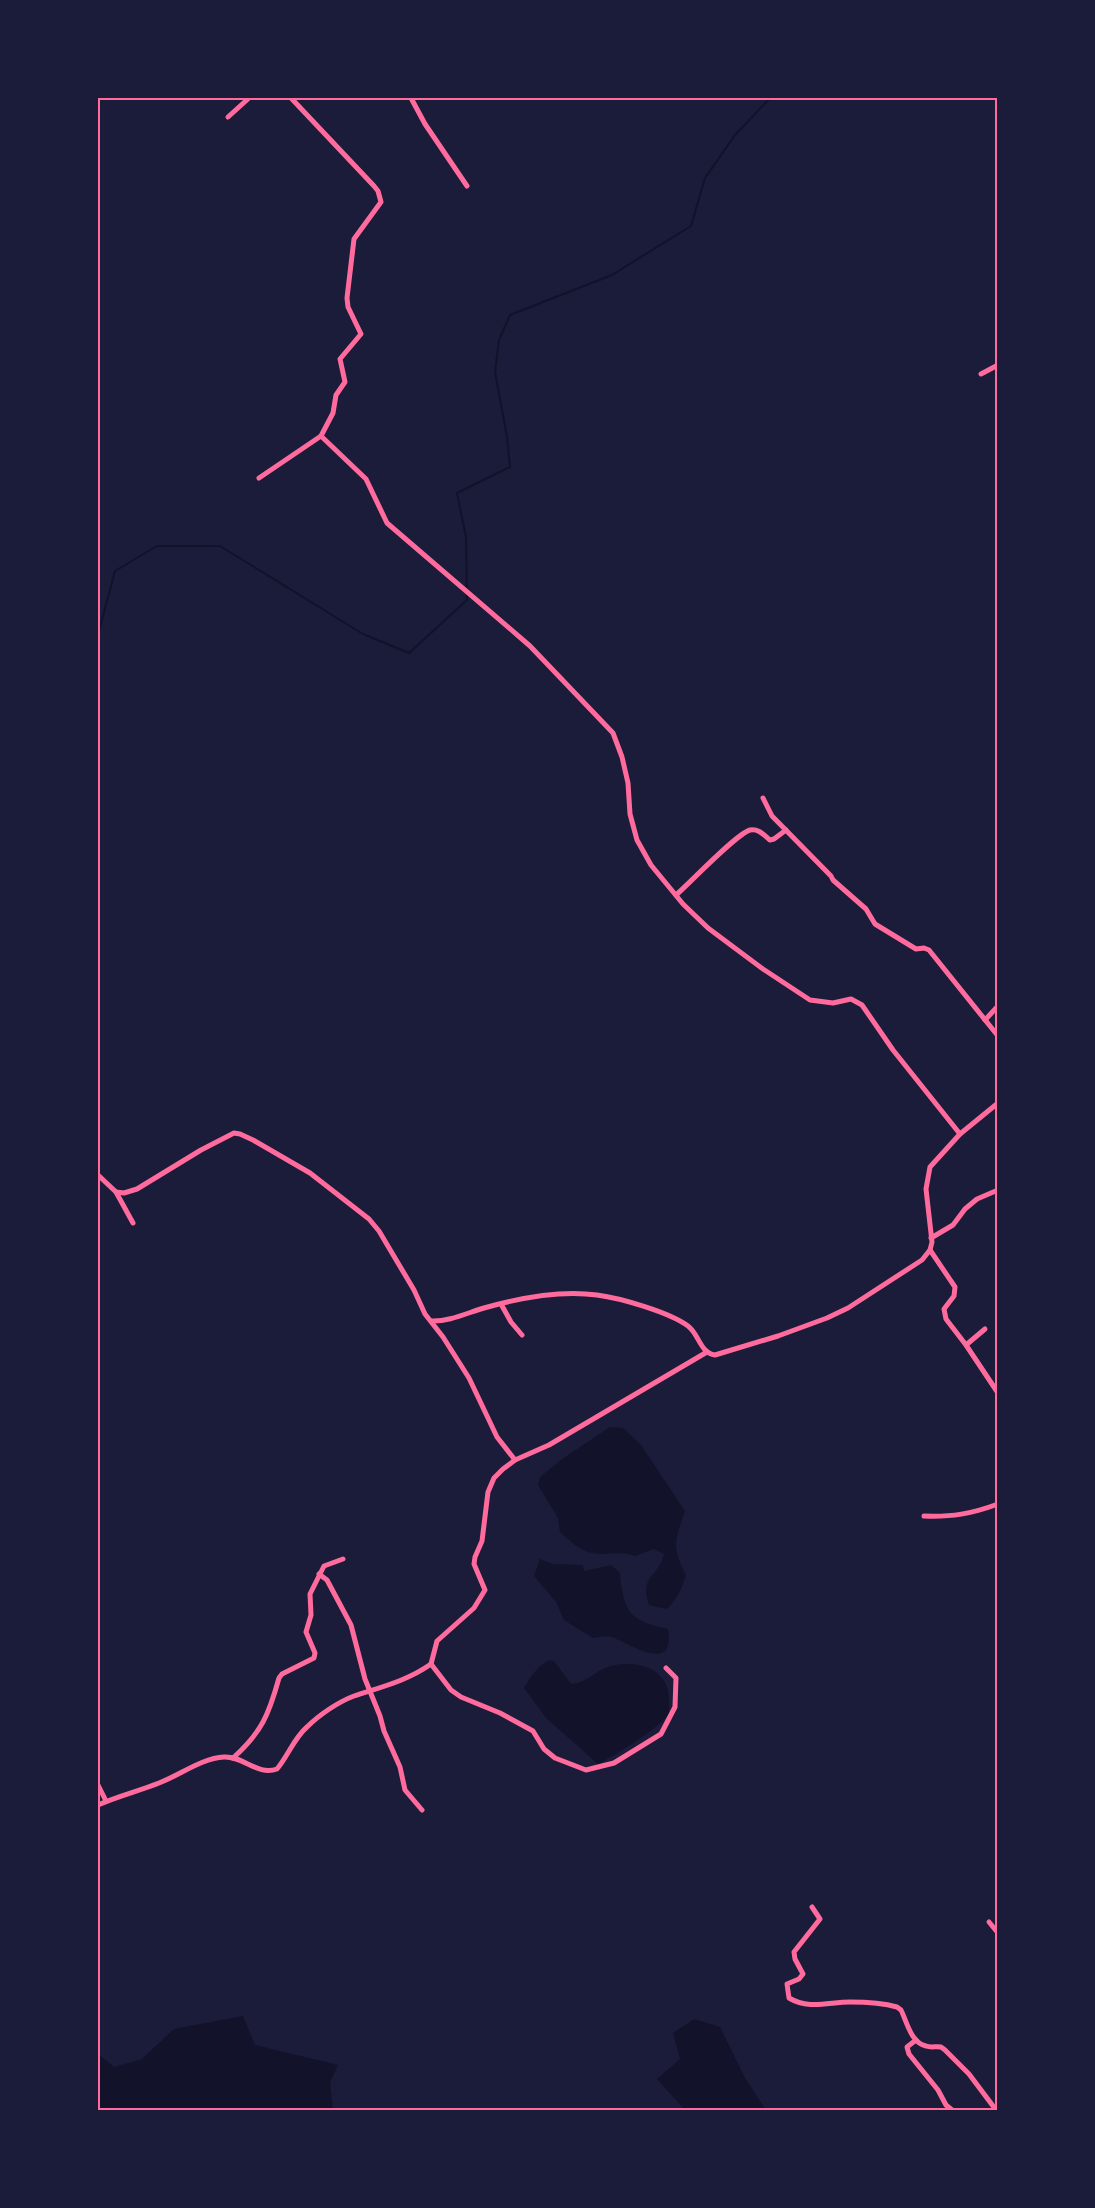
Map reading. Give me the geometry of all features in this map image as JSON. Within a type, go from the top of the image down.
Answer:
[{"type":"street","points":[[228,117],[249,98]]},
{"type":"street","points":[[259,478],[321,436],[333,413],[336,395],[345,382],[340,359],[361,334],[347,305],[354,239],[381,201],[378,191],[291,98]]},
{"type":"street","points":[[411,98],[425,124],[467,186]]},
{"type":"street","points":[[981,374],[998,364]]},
{"type":"street","points":[[321,436],[366,479],[387,523],[455,579],[530,646],[613,733],[628,783],[630,814],[637,840],[651,865],[676,895],[708,928],[810,1000],[834,1003],[851,999],[858,1001],[893,1050],[960,1134]]},
{"type":"street","points":[[763,798],[772,816],[833,880],[866,909],[875,924],[916,949],[929,950],[998,1036]]},
{"type":"street","points":[[676,895],[730,843],[750,830],[760,831],[770,840],[786,830]]},
{"type":"street","points":[[985,1020],[998,1006]]},
{"type":"street","points":[[431,1321],[440,1321],[501,1304],[571,1294],[600,1295],[637,1305],[688,1326],[707,1352],[715,1355],[827,1318],[848,1308],[897,1277],[922,1260],[930,1250],[932,1238],[926,1197],[929,1171],[937,1158],[960,1134],[998,1102]]},
{"type":"street","points":[[98,1175],[100,1183],[116,1192],[137,1190],[225,1136],[234,1133],[240,1134],[310,1173],[369,1219],[394,1255],[426,1314],[468,1378],[497,1437],[515,1460]]},
{"type":"street","points":[[932,1238],[953,1225],[977,1199],[998,1190]]},
{"type":"street","points":[[116,1192],[134,1223]]},
{"type":"street","points":[[930,1250],[955,1287],[954,1296],[944,1309],[945,1316],[998,1393]]},
{"type":"street","points":[[501,1304],[511,1322],[522,1335]]},
{"type":"street","points":[[966,1345],[985,1329]]},
{"type":"street","points":[[98,1805],[159,1784],[211,1760],[224,1757],[233,1758],[259,1770],[271,1771],[277,1768],[306,1727],[352,1696],[369,1693],[417,1674],[431,1664],[437,1641],[474,1608],[482,1597],[485,1585],[474,1564],[482,1540],[488,1492],[495,1478],[515,1460],[549,1445],[707,1352]]},
{"type":"street","points":[[924,1516],[939,1517],[978,1512],[998,1504]]},
{"type":"street","points":[[233,1758],[252,1739],[266,1720],[279,1678],[315,1656],[306,1627],[311,1615],[310,1594],[324,1566],[343,1559]]},
{"type":"street","points":[[319,1574],[327,1580],[351,1625],[369,1693],[400,1767],[405,1790],[422,1810]]},
{"type":"street","points":[[431,1664],[451,1690],[461,1697],[500,1713],[533,1731],[544,1749],[555,1758],[586,1770],[614,1763],[661,1734],[675,1707],[676,1678],[666,1668]]},
{"type":"street","points":[[98,1785],[106,1802]]},
{"type":"street","points":[[812,1906],[820,1915],[820,1919],[794,1952],[803,1974],[799,1979],[787,1984],[789,1998],[804,2004],[823,2006],[849,2002],[894,2006],[901,2010],[916,2040],[923,2046],[938,2046],[945,2050],[969,2074],[996,2110]]},
{"type":"street","points":[[989,1922],[998,1933]]},
{"type":"street","points":[[916,2040],[907,2047],[909,2054],[952,2110]]},
{"type":"shaded area","points":[[610,1427],[623,1428],[641,1445],[685,1511],[676,1550],[686,1575],[679,1594],[667,1609],[649,1605],[646,1588],[664,1554],[654,1549],[635,1556],[624,1553],[598,1554],[583,1550],[560,1532],[558,1518],[538,1485],[540,1477],[562,1459]]},
{"type":"shaded area","points":[[540,1559],[552,1564],[583,1565],[584,1571],[611,1565],[620,1573],[623,1597],[631,1613],[645,1622],[668,1629],[669,1643],[665,1651],[659,1654],[650,1653],[612,1637],[593,1638],[564,1620],[556,1602],[534,1576]]},
{"type":"shaded area","points":[[549,1660],[554,1661],[571,1684],[580,1682],[605,1668],[622,1664],[649,1668],[663,1679],[667,1687],[669,1715],[635,1742],[598,1764],[546,1718],[524,1688],[541,1665]]},
{"type":"shaded area","points":[[243,2016],[255,2045],[338,2065],[330,2082],[333,2110],[98,2110],[98,2054],[114,2067],[142,2059],[174,2029]]},
{"type":"shaded area","points":[[694,2019],[720,2027],[745,2078],[766,2110],[685,2110],[657,2079],[680,2059],[673,2033]]},
{"type":"waterway","points":[[98,635],[115,571],[157,546],[220,546],[363,634],[409,653],[467,600],[466,537],[457,493],[510,467],[495,372],[499,340],[510,315],[612,275],[691,226],[705,178],[735,135],[770,98]]}]
